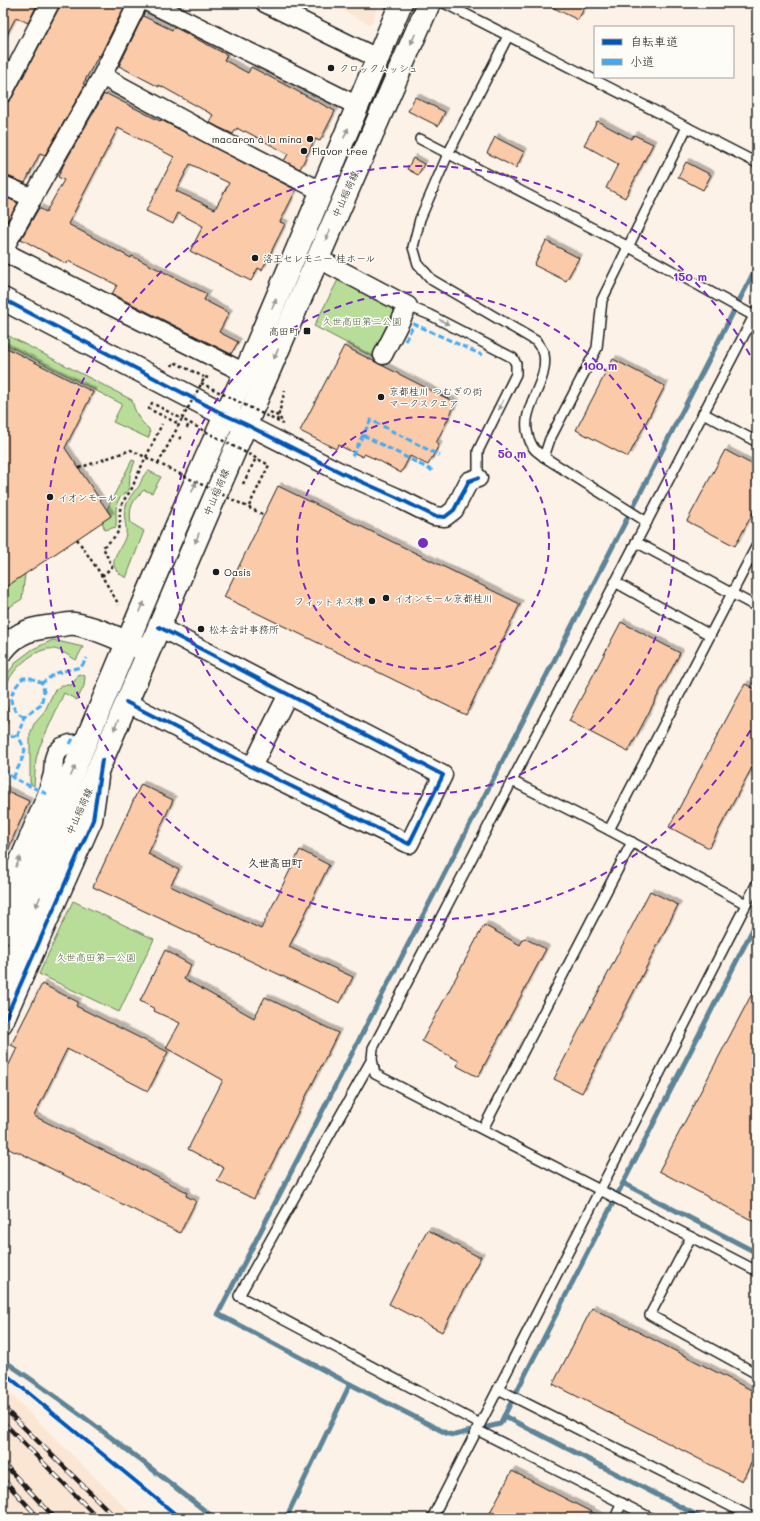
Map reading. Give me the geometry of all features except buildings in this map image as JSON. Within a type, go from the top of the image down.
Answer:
[{"type":"main road","points":[[3,932],[225,415],[245,373],[400,3]]},
{"type":"main road","name":"中山稲荷線","points":[[3,980],[102,760],[245,424],[429,3]]},
{"type":"main road","points":[[3,299],[245,424]]},
{"type":"main road","points":[[3,650],[11,641],[26,630],[74,624],[98,631],[148,651]]},
{"type":"street","points":[[3,93],[50,3]]},
{"type":"street","points":[[138,3],[102,76],[33,198],[4,245],[8,254],[245,373]]},
{"type":"street","points":[[150,3],[170,8],[358,106]]},
{"type":"street","points":[[265,3],[377,58]]},
{"type":"street","points":[[102,76],[213,136],[321,191]]},
{"type":"street","points":[[3,184],[33,198]]},
{"type":"street","points":[[317,258],[408,306],[383,355]]},
{"type":"street","points":[[245,424],[344,474],[434,516],[445,517],[454,510],[469,481],[478,478]]},
{"type":"street","points":[[126,702],[252,767],[409,844],[443,775],[159,627]]},
{"type":"street","points":[[252,767],[288,694]]},
{"type":"street","points":[[3,898],[48,794],[56,753],[62,747],[70,744],[85,744]]},
{"type":"street","points":[[3,1024],[93,820],[102,760]]},
{"type":"lane","points":[[444,3],[757,163]]},
{"type":"lane","points":[[508,36],[448,154],[420,219],[413,247],[418,264],[432,280],[536,341],[544,353],[543,372],[526,419],[527,432],[533,448],[544,457],[647,522]]},
{"type":"lane","points":[[544,457],[550,439],[596,348],[602,300],[687,127]]},
{"type":"lane","points":[[420,139],[756,313],[372,1048],[372,1059],[375,1074],[757,1271]]},
{"type":"lane","points":[[408,306],[430,314],[513,358],[516,364],[516,374],[478,451],[478,478]]},
{"type":"lane","points":[[703,413],[757,442]]},
{"type":"lane","points":[[636,542],[757,607]]},
{"type":"lane","points":[[609,830],[757,545]]},
{"type":"lane","points":[[615,582],[710,635]]},
{"type":"lane","points":[[512,781],[632,842],[746,904]]},
{"type":"lane","points":[[483,1130],[632,842]]},
{"type":"lane","points":[[432,1518],[757,883]]},
{"type":"lane","points":[[372,1059],[239,1296],[478,1427],[651,1518]]},
{"type":"lane","points":[[691,1237],[650,1315],[757,1374]]},
{"type":"lane","points":[[498,1389],[754,1518]]},
{"type":"lane","points":[[615,1518],[622,1504]]},
{"type":"path","points":[[174,362],[204,377]]},
{"type":"path","points":[[158,464],[201,383],[205,377],[208,378]]},
{"type":"path","points":[[201,383],[283,424],[280,417],[268,411]]},
{"type":"path","points":[[277,421],[285,390]]},
{"type":"path","points":[[177,423],[149,409],[152,403],[270,465],[248,508]]},
{"type":"path","points":[[187,428],[189,422]]},
{"type":"path","points":[[102,576],[112,567],[103,548],[116,537],[121,527],[120,508],[124,499],[130,494],[134,487],[138,473],[162,424]]},
{"type":"path","points":[[180,439],[183,435]]},
{"type":"path","points":[[79,468],[131,450],[264,515]]},
{"type":"path","points":[[242,487],[256,458]]},
{"type":"path","points":[[77,539],[102,576],[119,605]]},
{"type":"shaded area","points":[[328,3],[379,3],[371,25]]},
{"type":"shaded area","points":[[3,1387],[101,1483],[136,1518],[3,1518]]},
{"type":"green space","name":"久世高田第二公園","points":[[339,278],[392,304],[395,317],[375,358],[314,326]]},
{"type":"green space","points":[[3,333],[132,400],[138,416],[149,429],[150,434],[148,438],[113,422],[122,404],[3,343]]},
{"type":"green space","points":[[132,460],[135,461],[130,475],[129,490],[120,498],[116,506],[116,527],[105,530],[102,522],[111,516],[107,509]]},
{"type":"green space","points":[[149,471],[161,477],[152,493],[144,490],[132,505],[130,513],[131,523],[144,531],[126,578],[118,572],[114,562],[126,534],[124,515],[125,509],[129,499],[139,487],[143,476]]},
{"type":"green space","points":[[25,574],[22,599],[3,611],[3,589]]},
{"type":"green space","points":[[53,640],[83,647],[76,660],[65,653],[54,649],[47,649],[31,656],[17,668],[7,683],[5,690],[8,719],[3,731],[3,680],[17,661],[33,649]]},
{"type":"green space","points":[[79,674],[85,676],[84,686],[77,700],[64,693],[39,748],[36,759],[34,786],[30,783],[30,734],[34,724],[44,713],[54,691],[62,685],[72,685]]},
{"type":"green space","name":"久世高田第一公園","points":[[73,901],[154,939],[119,1012],[39,974]]},
{"type":"waterway","points":[[757,266],[218,1314],[448,1434],[455,1435],[500,1424],[757,921]]},
{"type":"waterway","points":[[623,1183],[757,1253]]},
{"type":"waterway","points":[[3,1360],[110,1437],[214,1518]]},
{"type":"waterway","points":[[286,1518],[350,1384]]},
{"type":"waterway","points":[[504,1416],[702,1518]]},
{"type":"railway","points":[[3,1407],[116,1518]]},
{"type":"railway","points":[[3,1422],[98,1518]]},
{"type":"railway","points":[[3,1463],[55,1518]]},
{"type":"railway","points":[[3,1479],[39,1518]]},
{"type":"marked path","points":[[405,341],[414,324],[482,355]]},
{"type":"marked path","points":[[352,456],[371,420],[440,456]]},
{"type":"marked path","points":[[363,435],[433,471]]},
{"type":"marked path","points":[[13,778],[25,750],[18,735],[24,717],[41,705],[44,692],[42,683],[56,673],[81,667],[87,658]]},
{"type":"marked path","points":[[24,717],[14,708],[11,699],[12,694],[18,683],[23,678],[31,678],[42,683]]},
{"type":"marked path","points":[[3,741],[9,737],[18,735]]},
{"type":"marked path","points":[[70,744],[75,735]]},
{"type":"marked path","points":[[3,769],[13,778],[47,794]]},
{"type":"cycle path","points":[[3,299],[225,415],[344,474],[434,516],[445,517],[454,510],[469,481],[478,478]]},
{"type":"cycle path","points":[[126,702],[252,767],[409,844],[443,775],[159,627]]},
{"type":"cycle path","points":[[3,1024],[93,820],[102,760]]},
{"type":"cycle path","points":[[3,1372],[180,1518]]},
{"type":"place","name":"クロックムッシュ","points":[[331,68]]},
{"type":"place","name":"macaron à la mina","points":[[310,139]]},
{"type":"place","name":"Flavor tree","points":[[304,151]]},
{"type":"place","name":"洛王セレモニー 桂ホール","points":[[255,258]]},
{"type":"place","name":"高田町","points":[[307,331]]},
{"type":"place","name":"京都桂川 つむぎの街 マークスクエア","points":[[381,397]]},
{"type":"place","name":"イオンモール","points":[[50,497]]},
{"type":"place","name":"Oasis","points":[[216,572]]},
{"type":"place","name":"イオンモール京都桂川","points":[[386,598]]},
{"type":"place","name":"フィットネス棟","points":[[372,601]]},
{"type":"place","name":"松本会計事務所","points":[[201,629]]},
{"type":"district","name":"久世高田町","points":[[275,862]]}]
